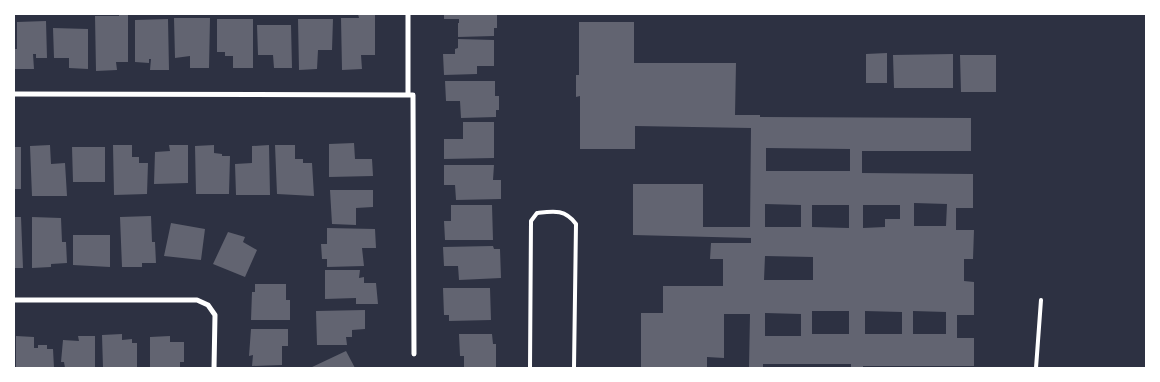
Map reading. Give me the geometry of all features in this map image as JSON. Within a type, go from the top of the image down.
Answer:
[{"type":"street","points":[[408,14],[408,95]]},
{"type":"street","points":[[14,94],[413,95],[414,354]]},
{"type":"street","points":[[14,300],[197,300],[208,304],[214,316],[214,368]]},
{"type":"lane","points":[[530,368],[530,220],[537,213],[561,212],[570,216],[576,224],[574,368]]},
{"type":"lane","points":[[1036,368],[1041,300]]},
{"type":"building","points":[[119,14],[128,14],[128,62],[116,62],[117,70],[96,71],[95,16],[119,16]]},
{"type":"building","points":[[358,14],[375,14],[375,55],[361,55],[362,69],[342,70],[341,18],[359,18]]},
{"type":"building","points":[[444,14],[497,14],[497,28],[494,28],[494,36],[458,37],[459,19],[444,19]]},
{"type":"building","points":[[174,18],[210,18],[209,68],[190,68],[190,56],[175,58]]},
{"type":"building","points":[[168,19],[169,70],[150,70],[151,59],[149,59],[149,63],[135,62],[135,20]]},
{"type":"building","points":[[217,19],[253,19],[253,68],[233,68],[233,56],[225,56],[225,52],[217,52]]},
{"type":"building","points":[[298,19],[333,19],[332,50],[318,50],[317,69],[299,70]]},
{"type":"building","points":[[46,21],[47,58],[36,58],[36,54],[33,54],[34,69],[14,69],[14,49],[17,49],[17,22]]},
{"type":"building","points":[[579,22],[634,22],[634,63],[736,63],[735,115],[760,115],[760,117],[971,118],[971,151],[862,151],[862,173],[973,174],[973,208],[956,208],[956,230],[974,230],[973,259],[964,259],[964,281],[974,282],[974,315],[957,315],[957,338],[974,338],[974,366],[863,366],[863,368],[851,368],[851,364],[763,364],[763,368],[749,368],[750,314],[724,314],[724,358],[707,357],[707,368],[641,368],[641,313],[663,313],[663,286],[723,286],[723,259],[710,259],[711,243],[751,243],[751,238],[633,235],[633,184],[703,184],[703,227],[750,227],[751,128],[635,126],[635,149],[580,149],[580,96],[576,97],[576,75],[579,75]],"holes":[[[766,148],[850,149],[850,171],[766,171]],[[914,203],[947,204],[946,226],[914,226]],[[765,204],[801,205],[801,227],[765,227]],[[812,205],[849,205],[849,228],[812,227]],[[863,205],[900,205],[900,219],[885,219],[885,227],[863,228]],[[765,256],[813,257],[813,280],[764,280]],[[812,311],[849,311],[849,334],[812,334]],[[865,311],[902,312],[902,334],[865,334]],[[913,311],[946,312],[946,334],[913,334]],[[765,313],[801,314],[801,336],[765,336]]]},
{"type":"building","points":[[257,25],[291,25],[292,68],[274,68],[273,55],[258,55]]},
{"type":"building","points":[[53,28],[88,29],[88,69],[69,68],[69,58],[54,58]]},
{"type":"building","points":[[458,39],[494,40],[494,66],[477,66],[477,74],[444,75],[443,54],[455,54],[455,49],[458,48]]},
{"type":"building","points":[[887,53],[887,83],[866,83],[866,54]]},
{"type":"building","points":[[953,54],[953,88],[894,88],[893,55]]},
{"type":"building","points":[[960,55],[996,55],[996,92],[961,92]]},
{"type":"building","points":[[445,81],[495,81],[495,96],[499,96],[499,110],[496,110],[496,117],[461,118],[460,101],[446,101]]},
{"type":"building","points":[[463,122],[494,122],[494,158],[444,159],[444,139],[463,139]]},
{"type":"building","points":[[354,143],[355,159],[372,159],[373,176],[329,177],[329,144]]},
{"type":"building","points":[[50,145],[51,164],[65,163],[67,196],[32,196],[30,146]]},
{"type":"building","points":[[113,145],[132,145],[132,157],[139,157],[139,163],[148,163],[147,194],[114,195]]},
{"type":"building","points":[[169,145],[188,145],[188,183],[154,184],[155,152],[170,151]]},
{"type":"building","points":[[214,145],[214,153],[230,156],[229,194],[196,194],[195,146]]},
{"type":"building","points":[[269,145],[270,195],[236,195],[235,164],[252,163],[252,146]]},
{"type":"building","points":[[275,145],[295,145],[295,159],[303,159],[303,163],[312,163],[314,196],[277,194]]},
{"type":"building","points":[[14,147],[21,147],[21,189],[14,189]]},
{"type":"building","points":[[72,147],[105,147],[105,182],[73,182]]},
{"type":"building","points":[[444,165],[494,165],[493,180],[501,180],[501,199],[456,200],[455,185],[444,185]]},
{"type":"building","points":[[330,190],[373,190],[373,207],[356,208],[356,225],[332,224]]},
{"type":"building","points":[[451,205],[492,205],[493,240],[445,240],[444,221],[451,221]]},
{"type":"building","points":[[151,216],[152,242],[155,242],[156,263],[142,263],[142,267],[122,267],[120,217]]},
{"type":"building","points":[[14,217],[21,217],[23,268],[14,268]]},
{"type":"building","points":[[32,217],[61,218],[62,242],[66,242],[67,263],[51,264],[51,267],[32,268]]},
{"type":"building","points":[[171,223],[205,229],[201,260],[164,256]]},
{"type":"building","points":[[327,228],[375,229],[376,248],[362,248],[364,266],[327,267],[327,259],[322,259],[321,244],[327,244]]},
{"type":"building","points":[[228,232],[245,237],[243,242],[257,250],[245,277],[213,264]]},
{"type":"building","points":[[73,235],[110,235],[110,267],[73,265]]},
{"type":"building","points":[[493,246],[494,249],[500,249],[501,278],[459,280],[458,266],[444,266],[443,247]]},
{"type":"building","points":[[325,270],[360,270],[359,278],[364,277],[364,283],[376,283],[378,304],[356,304],[356,298],[325,299]]},
{"type":"building","points":[[255,284],[286,284],[286,300],[290,300],[290,320],[251,320],[252,292],[255,292]]},
{"type":"building","points":[[443,288],[490,288],[491,320],[449,321],[449,315],[444,315]]},
{"type":"building","points":[[365,310],[365,329],[352,330],[352,337],[346,337],[347,345],[317,345],[316,311]]},
{"type":"building","points":[[251,329],[288,329],[288,346],[282,346],[282,365],[252,366],[253,355],[249,356]]},
{"type":"building","points":[[122,334],[122,340],[132,339],[132,343],[137,343],[137,368],[103,368],[102,335]]},
{"type":"building","points":[[459,334],[492,334],[493,344],[496,344],[496,367],[464,367],[464,356],[460,356]]},
{"type":"building","points":[[16,336],[34,337],[34,348],[38,348],[38,345],[47,345],[47,349],[53,349],[54,368],[16,368]]},
{"type":"building","points":[[78,336],[95,336],[95,368],[65,368],[64,362],[61,362],[63,340],[79,341]]},
{"type":"building","points":[[170,336],[170,342],[184,342],[184,362],[180,362],[180,368],[150,368],[150,337]]},
{"type":"building","points":[[346,351],[355,368],[310,368]]}]
